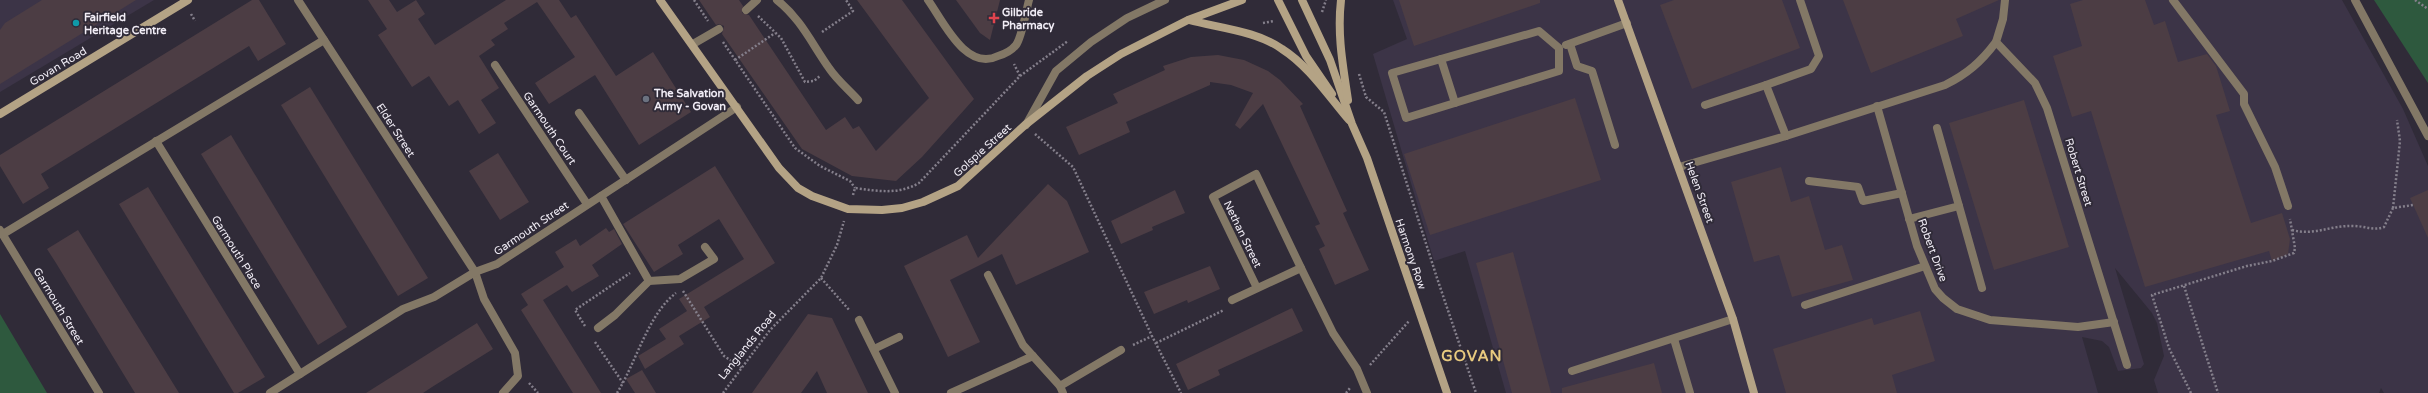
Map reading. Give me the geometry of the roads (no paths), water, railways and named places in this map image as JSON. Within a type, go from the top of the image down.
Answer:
[{"type":"street","name":"Govan Road","points":[[0,114],[188,0]]},
{"type":"street","name":"Elder Street","points":[[298,0],[475,272],[484,299],[515,353],[518,376],[504,393]]},
{"type":"street","name":"Golspie Street","points":[[660,0],[693,44],[779,168],[798,188],[812,196],[848,209],[882,210],[902,208],[924,202],[958,186],[1025,125],[1087,76],[1121,54],[1188,20],[1242,0]]},
{"type":"street","points":[[747,9],[757,0]]},
{"type":"street","points":[[777,0],[789,10],[812,39],[830,69],[858,100]]},
{"type":"street","points":[[928,0],[963,49],[978,59],[991,60],[1008,52],[1017,44],[1029,0]]},
{"type":"street","points":[[1025,125],[1056,71],[1091,42],[1121,22],[1165,0]]},
{"type":"street","name":"Harmony Row","points":[[1278,0],[1306,56],[1352,124]]},
{"type":"street","name":"Harmony Row","points":[[1302,0],[1330,60],[1352,124],[1367,158],[1447,393]]},
{"type":"street","name":"Harmony Row","points":[[1342,0],[1339,21],[1340,50],[1352,124]]},
{"type":"street","name":"Helen Street","points":[[1618,0],[1733,319],[1754,393]]},
{"type":"street","points":[[1705,105],[1811,69],[1819,56],[1800,0]]},
{"type":"street","points":[[1679,167],[1786,136],[1877,106],[1922,94],[1967,74],[1984,58],[1996,42],[2003,19],[2005,0]]},
{"type":"street","points":[[2173,0],[2244,94],[2244,104],[2275,167],[2288,206]]},
{"type":"street","points":[[2355,0],[2425,122],[2428,136]]},
{"type":"street","name":"Harmony Row","points":[[1188,20],[1256,37],[1281,48],[1300,64],[1352,124]]},
{"type":"street","points":[[1560,48],[1627,23]]},
{"type":"street","points":[[693,44],[717,30]]},
{"type":"street","points":[[1539,31],[1560,48],[1559,71],[1406,118],[1392,73],[1539,31]]},
{"type":"street","points":[[1,232],[324,40]]},
{"type":"street","name":"Robert Street","points":[[1996,42],[2035,83],[2047,108],[2127,365]]},
{"type":"street","points":[[1570,44],[1577,66],[1592,71],[1615,145]]},
{"type":"street","points":[[1441,59],[1455,103]]},
{"type":"street","name":"Garmouth Court","points":[[495,65],[587,204]]},
{"type":"street","points":[[1766,85],[1786,136]]},
{"type":"street","name":"Robert Drive","points":[[1877,106],[1925,266],[1935,289],[1943,298],[1957,309],[1974,316],[1990,320],[2078,326],[2114,322]]},
{"type":"street","name":"Garmouth Street","points":[[270,393],[403,309],[434,297],[475,272],[497,264],[587,204],[700,133],[736,107]]},
{"type":"street","points":[[580,113],[626,180]]},
{"type":"street","points":[[1937,128],[1982,288]]},
{"type":"street","name":"Garmouth Place","points":[[156,141],[300,374]]},
{"type":"street","name":"Nethan Street","points":[[1257,288],[1213,197],[1256,174],[1333,333],[1358,373],[1367,393]]},
{"type":"street","points":[[1809,182],[1858,187],[1862,201],[1902,193]]},
{"type":"street","points":[[601,196],[649,281]]},
{"type":"street","points":[[1910,219],[1959,206]]},
{"type":"street","name":"Garmouth Street","points":[[1,232],[99,393]]},
{"type":"street","points":[[598,328],[615,315],[649,281],[680,279],[714,259],[705,247]]},
{"type":"street","points":[[1805,305],[1925,266]]},
{"type":"street","points":[[1232,300],[1301,268]]},
{"type":"street","points":[[988,275],[1023,345],[1062,389],[1122,350]]},
{"type":"street","points":[[1572,371],[1733,319]]},
{"type":"street","points":[[859,320],[895,393]]},
{"type":"street","points":[[874,349],[900,337]]},
{"type":"street","points":[[1674,339],[1690,393]]},
{"type":"street","points":[[951,393],[1033,356]]},
{"type":"place","name":"Gilbride Pharmacy","points":[[994,18]]},
{"type":"place","name":"Fairfield Heritage Centre","points":[[76,23]]},
{"type":"place","name":"The Salvation Army - Govan","points":[[646,99]]},
{"type":"district","name":"GOVAN","points":[[1472,356]]}]
